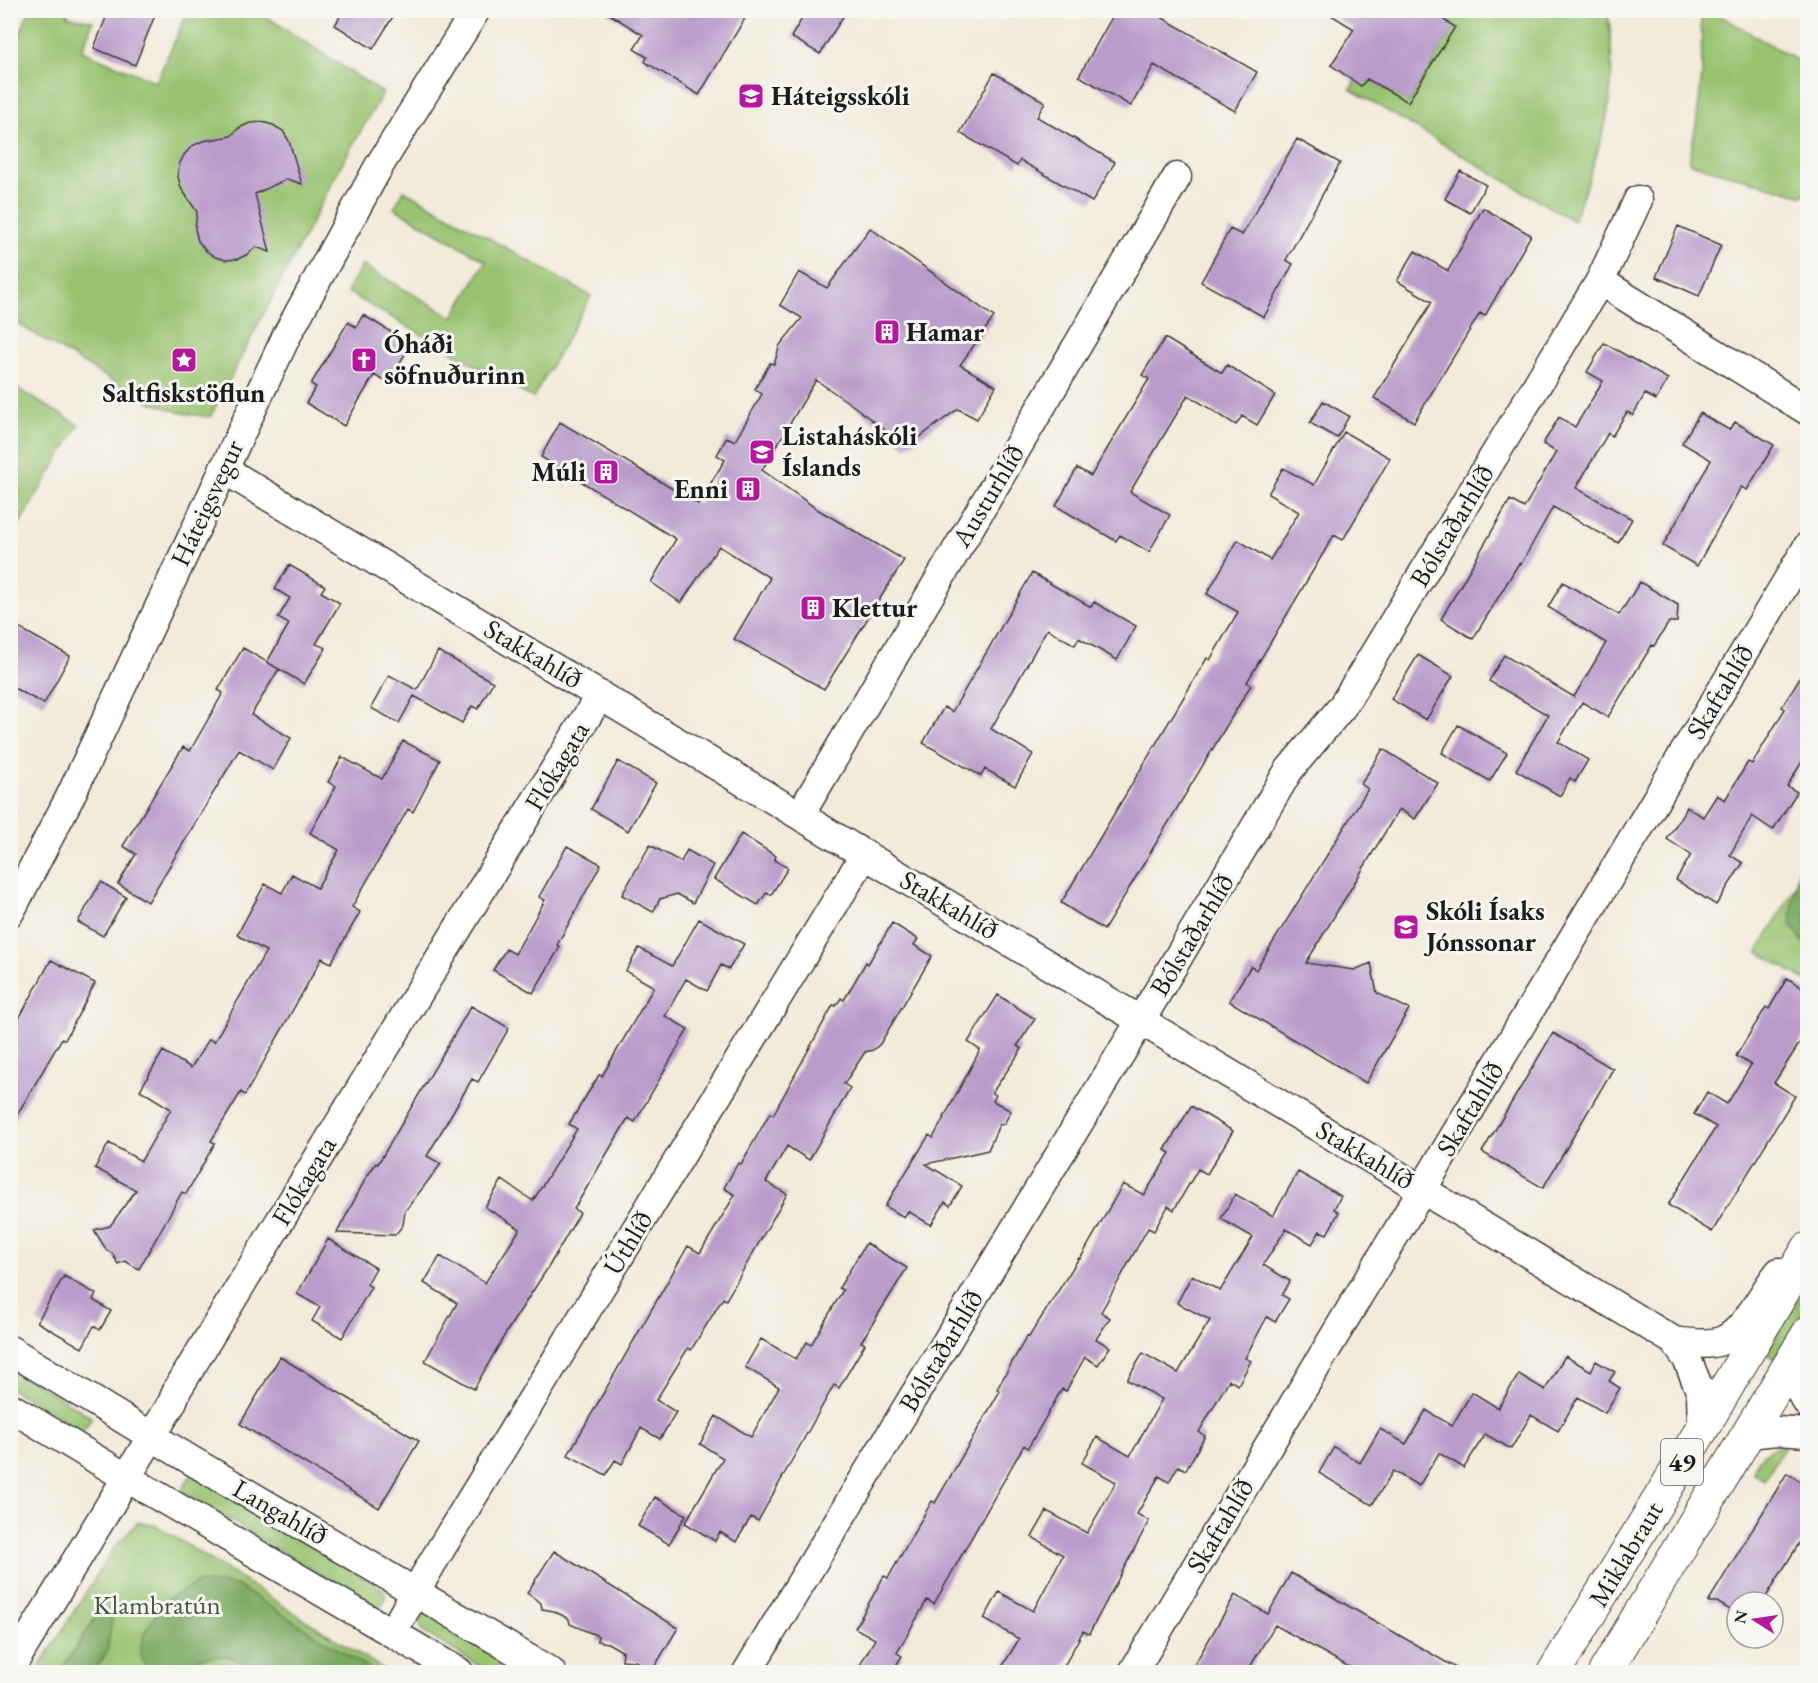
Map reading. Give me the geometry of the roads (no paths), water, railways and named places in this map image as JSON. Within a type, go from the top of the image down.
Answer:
[{"type":"highway","name":"Miklabraut","points":[[1554,1672],[1808,1249]]},
{"type":"highway","name":"Miklabraut","points":[[1605,1672],[1801,1346]]},
{"type":"street","name":"Háteigsvegur","points":[[10,912],[70,797],[287,335],[351,215],[476,10]]},
{"type":"street","name":"Austurhlíð","points":[[800,815],[1177,177]]},
{"type":"street","name":"Bólstaðarhlíð","points":[[747,1672],[1141,1020],[1289,770],[1342,708],[1600,281],[1638,200]]},
{"type":"street","points":[[1600,281],[1808,411]]},
{"type":"street","name":"Stakkahlíð","points":[[224,469],[1674,1341],[1688,1359],[1701,1393],[1702,1429]]},
{"type":"street","name":"Skaftahlíð","points":[[1132,1672],[1808,546]]},
{"type":"street","name":"Flókagata","points":[[10,1669],[600,695]]},
{"type":"street","name":"Úthlíð","points":[[392,1633],[865,854]]},
{"type":"street","name":"Stakkahlíð","points":[[1674,1341],[1697,1344],[1720,1341],[1737,1331],[1775,1278],[1808,1239]]},
{"type":"street","points":[[1801,1346],[1801,1393],[1808,1404]]},
{"type":"street","name":"Langahlíð","points":[[10,1350],[551,1672]]},
{"type":"street","name":"Langahlíð","points":[[10,1407],[459,1672]]},
{"type":"street","points":[[1748,1434],[1777,1431],[1808,1433]]},
{"type":"place","name":"Háteigsskóli","points":[[751,96]]},
{"type":"place","name":"Hamar","points":[[887,332]]},
{"type":"place","name":"Saltfiskstöflun","points":[[184,360]]},
{"type":"place","name":"Óháði söfnuðurinn","points":[[364,360]]},
{"type":"place","name":"Listaháskóli Íslands","points":[[762,452]]},
{"type":"place","name":"Múli","points":[[606,472]]},
{"type":"place","name":"Enni","points":[[748,489]]},
{"type":"place","name":"Klettur","points":[[813,608]]},
{"type":"place","name":"Skóli Ísaks Jónssonar","points":[[1406,927]]},
{"type":"park label","name":"Klambratún","points":[[157,1605]]}]
